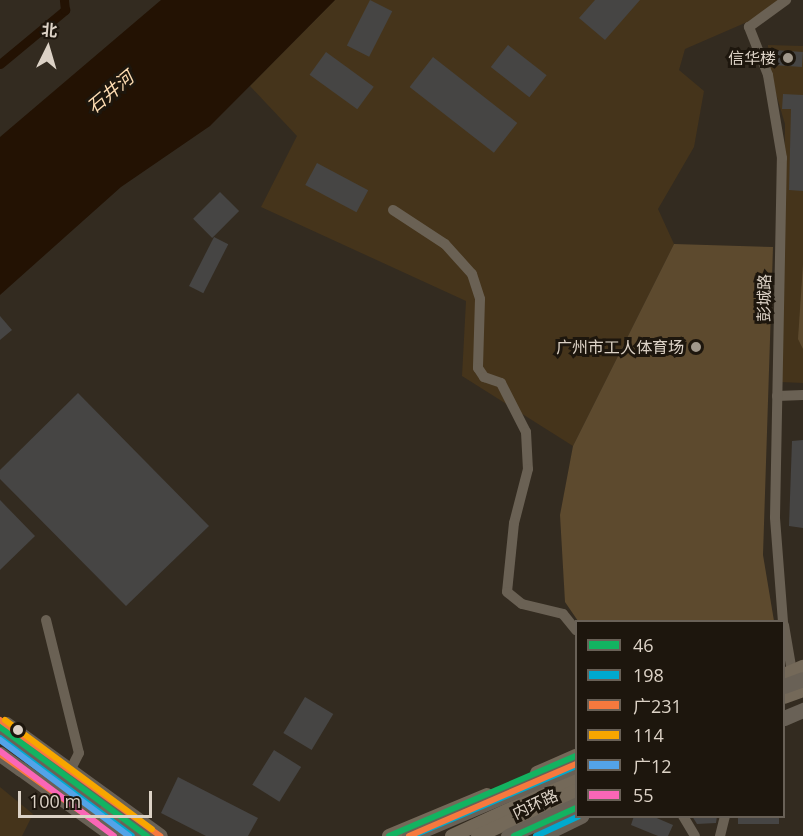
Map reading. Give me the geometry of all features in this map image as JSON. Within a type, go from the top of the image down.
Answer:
[{"type":"highway","points":[[785,717],[803,710]]},
{"type":"highway","points":[[0,733],[122,833]]},
{"type":"highway","points":[[0,733],[160,836]]},
{"type":"highway","points":[[0,756],[21,765],[122,833],[139,836]]},
{"type":"highway","points":[[0,765],[103,836]]},
{"type":"highway","points":[[409,836],[575,766]]},
{"type":"highway","name":"内环路","points":[[417,836],[575,766]]},
{"type":"highway","name":"内环路","points":[[508,836],[575,806]]},
{"type":"highway","points":[[540,836],[577,818]]},
{"type":"main road","points":[[785,696],[803,690]]},
{"type":"main road","points":[[785,709],[803,702]]},
{"type":"main road","points":[[785,725],[803,718]]},
{"type":"main road","points":[[0,733],[67,777],[147,836]]},
{"type":"main road","points":[[0,733],[35,785]]},
{"type":"main road","points":[[0,733],[46,774],[122,833]]},
{"type":"main road","points":[[0,756],[103,836]]},
{"type":"main road","points":[[427,836],[575,757]]},
{"type":"main road","points":[[389,836],[575,766]]},
{"type":"main road","points":[[46,774],[67,777]]},
{"type":"main road","points":[[452,836],[575,779]]},
{"type":"main road","points":[[478,836],[575,791]]},
{"type":"main road","points":[[514,836],[575,806]]},
{"type":"main road","points":[[494,836],[514,820]]},
{"type":"street","name":"彭城路","points":[[783,620],[775,542],[780,131],[768,75],[749,27],[786,0]]},
{"type":"street","points":[[393,210],[445,244],[472,274],[480,299],[477,368],[484,377],[501,382],[526,432],[528,470],[514,523],[507,592],[522,604],[563,614],[575,629]]},
{"type":"street","points":[[777,396],[803,395]]},
{"type":"street","points":[[46,620],[79,753],[67,777]]},
{"type":"street","name":"彭城路","points":[[785,632],[795,674]]},
{"type":"street","points":[[684,818],[695,836]]},
{"type":"street","points":[[720,836],[724,818]]},
{"type":"shaded area","points":[[335,0],[778,0],[761,16],[685,49],[679,70],[704,91],[694,147],[658,209],[674,244],[573,446],[462,376],[466,301],[261,207],[297,136],[250,86]]},
{"type":"shaded area","points":[[768,45],[803,46],[803,383],[781,382],[785,124],[767,64]]},
{"type":"shaded area","name":"广州市工人体育场","points":[[674,244],[773,247],[763,555],[774,620],[577,620],[565,602],[560,515],[573,446]]},
{"type":"shaded area","points":[[803,264],[803,349],[798,339]]},
{"type":"shaded area","points":[[0,787],[33,814],[22,836],[0,836]]},
{"type":"water","name":"石井河","points":[[161,0],[335,0],[210,126],[121,187],[0,295],[0,137]]},
{"type":"building","points":[[370,0],[392,11],[369,57],[347,45]]},
{"type":"building","points":[[595,0],[640,0],[605,40],[579,18]]},
{"type":"building","points":[[508,45],[547,75],[529,97],[491,67]]},
{"type":"building","name":"信华楼","points":[[774,50],[803,52],[802,67],[773,65]]},
{"type":"building","points":[[326,52],[374,87],[357,109],[310,75]]},
{"type":"building","points":[[433,57],[517,123],[494,153],[410,87]]},
{"type":"building","points":[[783,94],[803,95],[803,191],[789,190],[791,109],[782,109]]},
{"type":"building","points":[[317,163],[368,190],[356,212],[305,185]]},
{"type":"building","points":[[220,192],[239,211],[212,238],[193,219]]},
{"type":"building","points":[[214,237],[228,244],[203,293],[189,286]]},
{"type":"building","points":[[0,316],[12,330],[0,340]]},
{"type":"building","points":[[78,393],[209,526],[126,606],[0,479],[0,470]]},
{"type":"building","points":[[803,440],[803,528],[789,526],[792,441]]},
{"type":"building","points":[[0,500],[35,536],[0,570]]},
{"type":"building","points":[[305,697],[333,714],[312,750],[283,733]]},
{"type":"building","points":[[274,750],[301,767],[279,802],[252,785]]},
{"type":"building","points":[[178,777],[258,818],[248,836],[206,836],[161,813]]},
{"type":"building","points":[[633,818],[657,818],[673,825],[668,836],[658,836],[631,825]]},
{"type":"building","points":[[693,818],[717,818],[716,823],[697,824]]},
{"type":"building","points":[[738,818],[779,818],[779,824],[738,824]]},
{"type":"waterway","points":[[0,64],[65,10],[64,0]]},
{"type":"transit line","name":"广231","points":[[0,720],[160,836]]},
{"type":"transit line","name":"114","points":[[5,720],[152,829]]},
{"type":"transit line","name":"46","points":[[0,727],[147,836]]},
{"type":"transit line","name":"198","points":[[0,738],[132,836]]},
{"type":"transit line","name":"广12","points":[[0,740],[129,836]]},
{"type":"transit line","name":"55","points":[[0,751],[114,836]]},
{"type":"transit line","name":"广231","points":[[0,754],[97,823]]},
{"type":"transit line","name":"46","points":[[389,836],[575,756]]},
{"type":"transit line","name":"广231","points":[[409,836],[575,764]]},
{"type":"transit line","name":"198","points":[[412,836],[575,766]]},
{"type":"transit line","name":"46","points":[[514,836],[575,808]]},
{"type":"transit line","name":"198","points":[[536,836],[575,818]]},
{"type":"place","name":"信华楼","points":[[788,58]]},
{"type":"place","name":"广州市工人体育场","points":[[696,347]]}]
